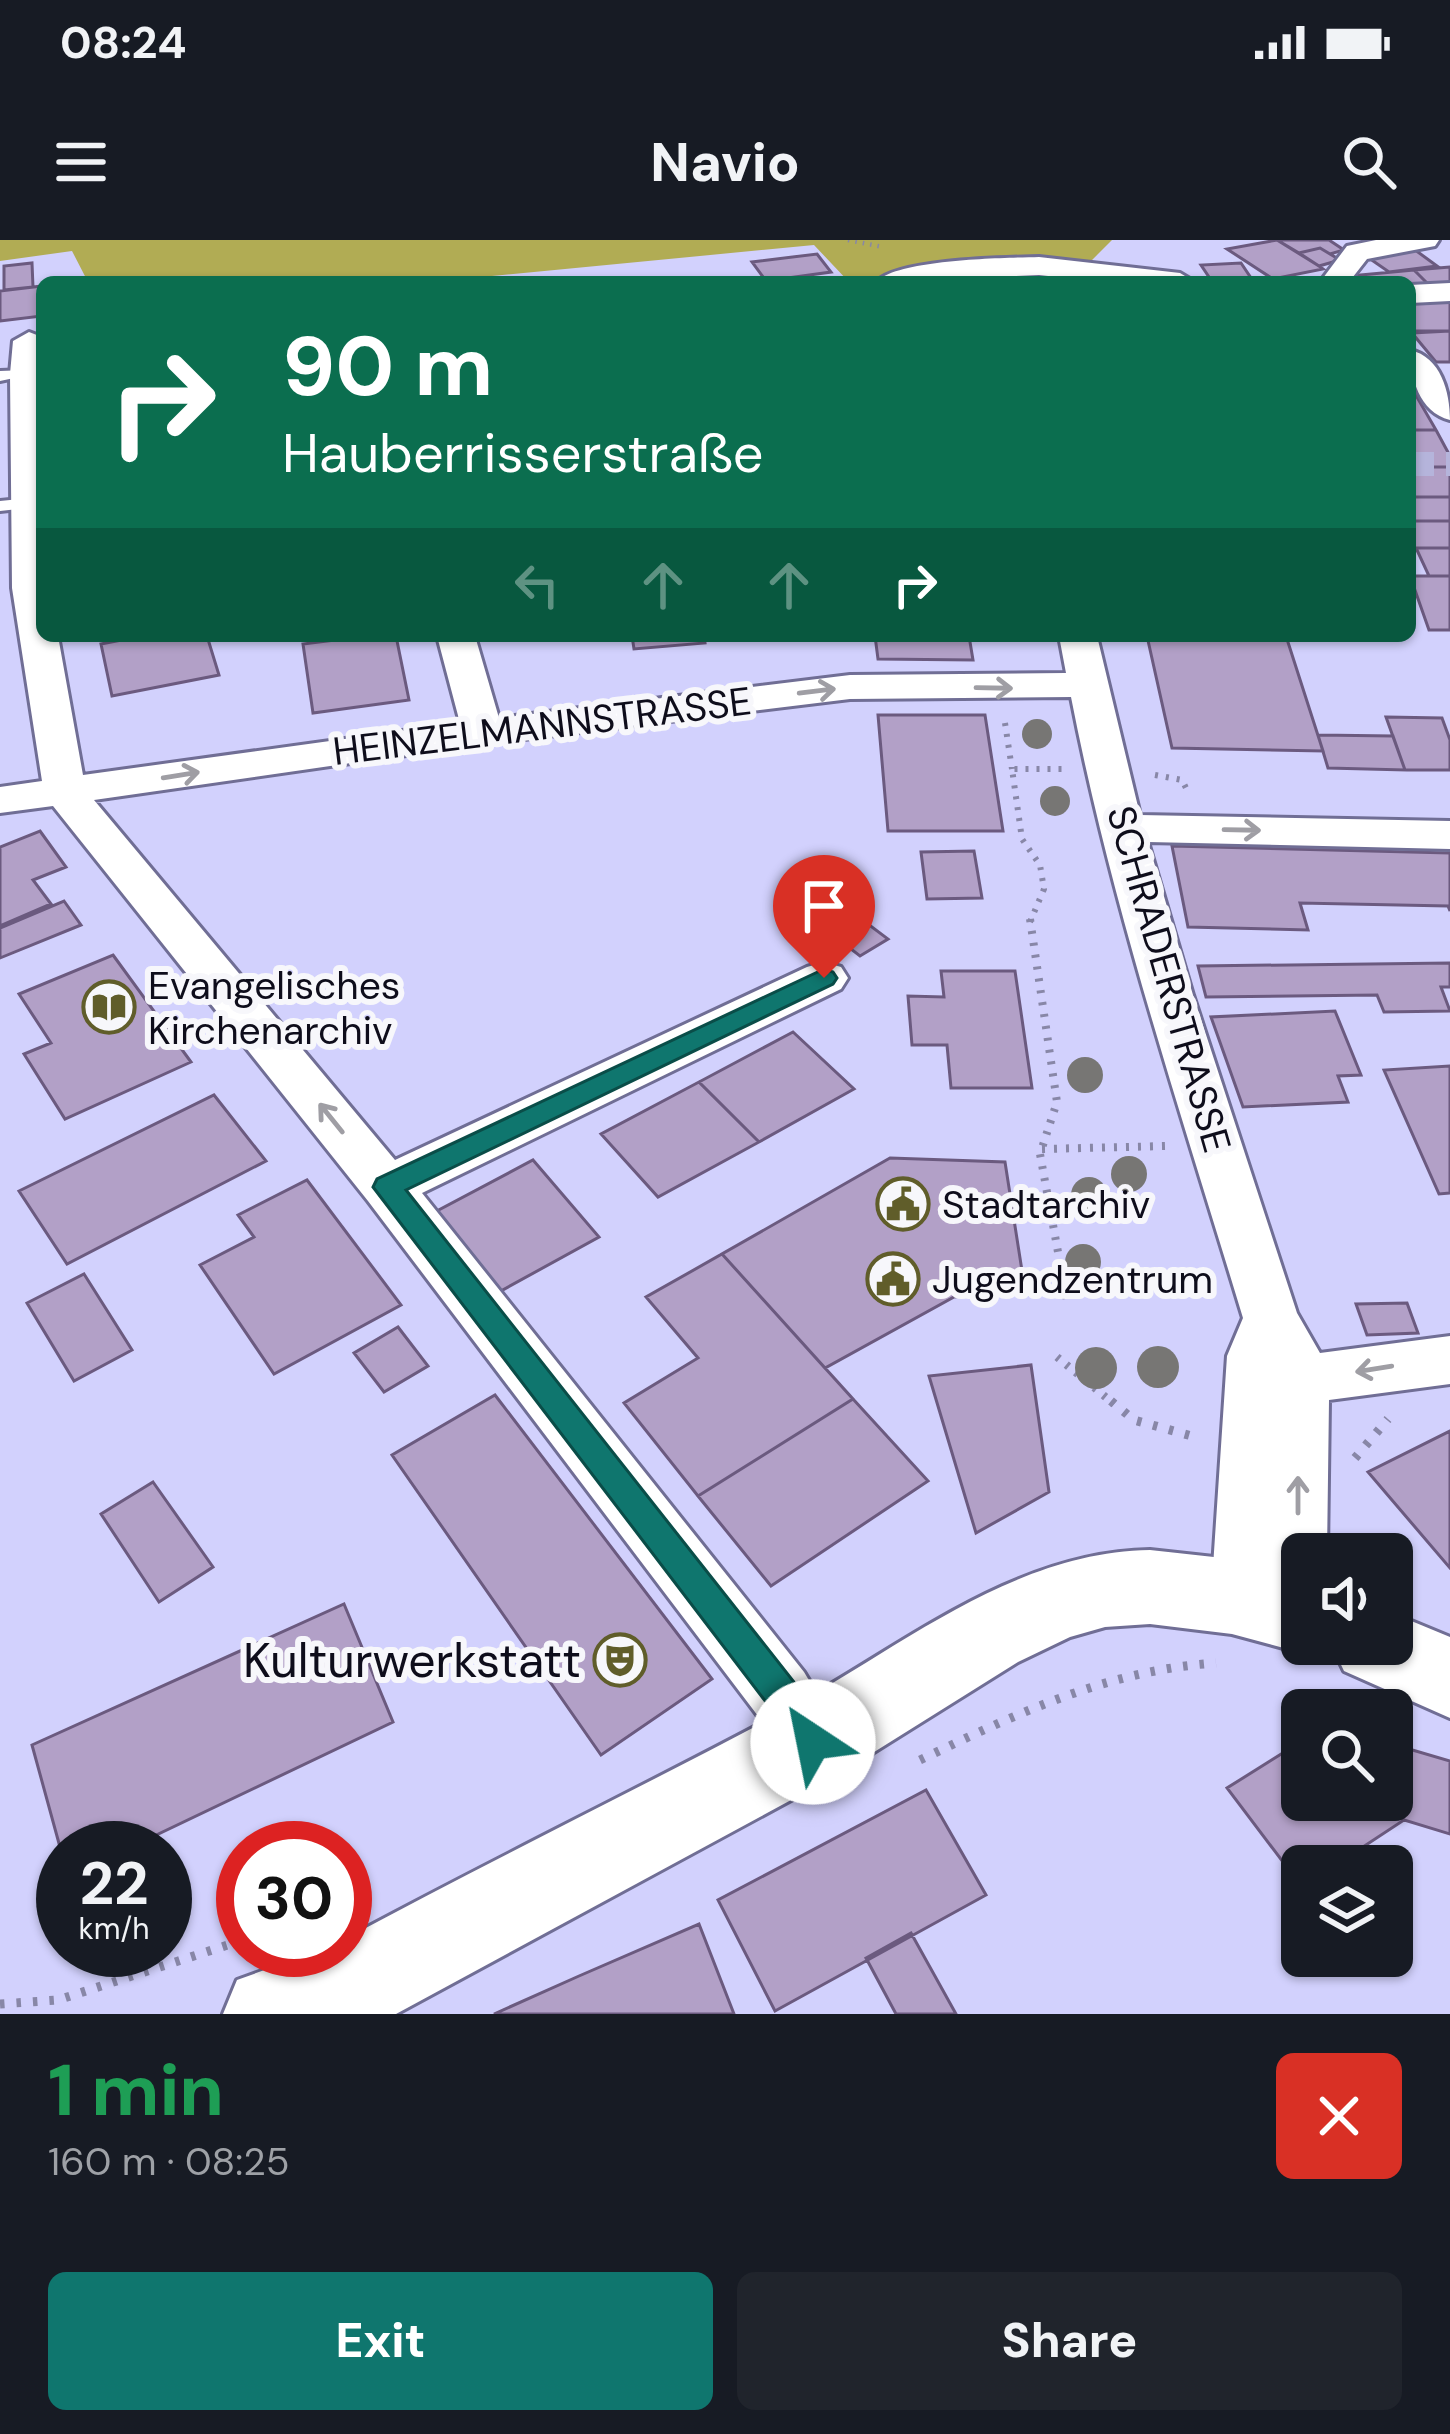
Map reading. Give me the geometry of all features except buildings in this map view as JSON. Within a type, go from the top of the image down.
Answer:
[{"type":"main road","points":[[326,2005],[813,1742],[999,1629],[1047,1607],[1122,1588],[1269,1622]]},
{"type":"main road","points":[[1413,1662],[1450,1678]]},
{"type":"street","points":[[1337,276],[1357,252],[1425,240]]},
{"type":"street","points":[[928,276],[1039,266],[1127,276]]},
{"type":"street","points":[[1416,294],[1450,292]]},
{"type":"street","points":[[19,355],[15,505],[36,618]]},
{"type":"street","points":[[1416,366],[1450,410]]},
{"type":"street","points":[[40,642],[65,793],[387,1187],[781,1694],[813,1742]]},
{"type":"street","points":[[458,642],[483,732]]},
{"type":"street","name":"SCHRADERSTRASSE","points":[[1079,642],[1106,769],[1169,995],[1271,1318],[1296,1363],[1298,1380],[1269,1622]]},
{"type":"street","name":"HEINZELMANNSTRASSE","points":[[0,800],[483,732],[850,687],[1087,685]]},
{"type":"street","points":[[1126,828],[1450,835]]},
{"type":"street","points":[[387,1187],[824,978]]},
{"type":"street","points":[[1269,1622],[1255,1356],[1271,1318]]},
{"type":"street","points":[[1298,1380],[1450,1360]]},
{"type":"path","points":[[1067,1300],[1042,1149],[1057,1102],[1030,919],[1044,889],[1040,865],[1022,839],[1012,770],[1106,769]]},
{"type":"path","points":[[1042,1149],[1217,1145]]},
{"type":"path","points":[[914,1762],[1077,1686],[1180,1663],[1269,1622]]},
{"type":"path","points":[[0,2004],[58,2000],[216,1949]]},
{"type":"shaded area","points":[[0,240],[1112,240],[1086,266],[888,276],[843,276],[814,245],[492,276],[85,276],[72,251],[0,261]]},
{"type":"tunnel","points":[[1416,464],[1450,464]]},
{"type":"place","name":"Evangelisches Kirchenarchiv","points":[[109,1007]]},
{"type":"place","name":"Stadtarchiv","points":[[903,1204]]},
{"type":"place","name":"Jugendzentrum","points":[[893,1279]]},
{"type":"place","name":"Kulturwerkstatt","points":[[620,1660]]},
{"type":"route","points":[[813,1742],[781,1694],[387,1187],[824,978]]}]
